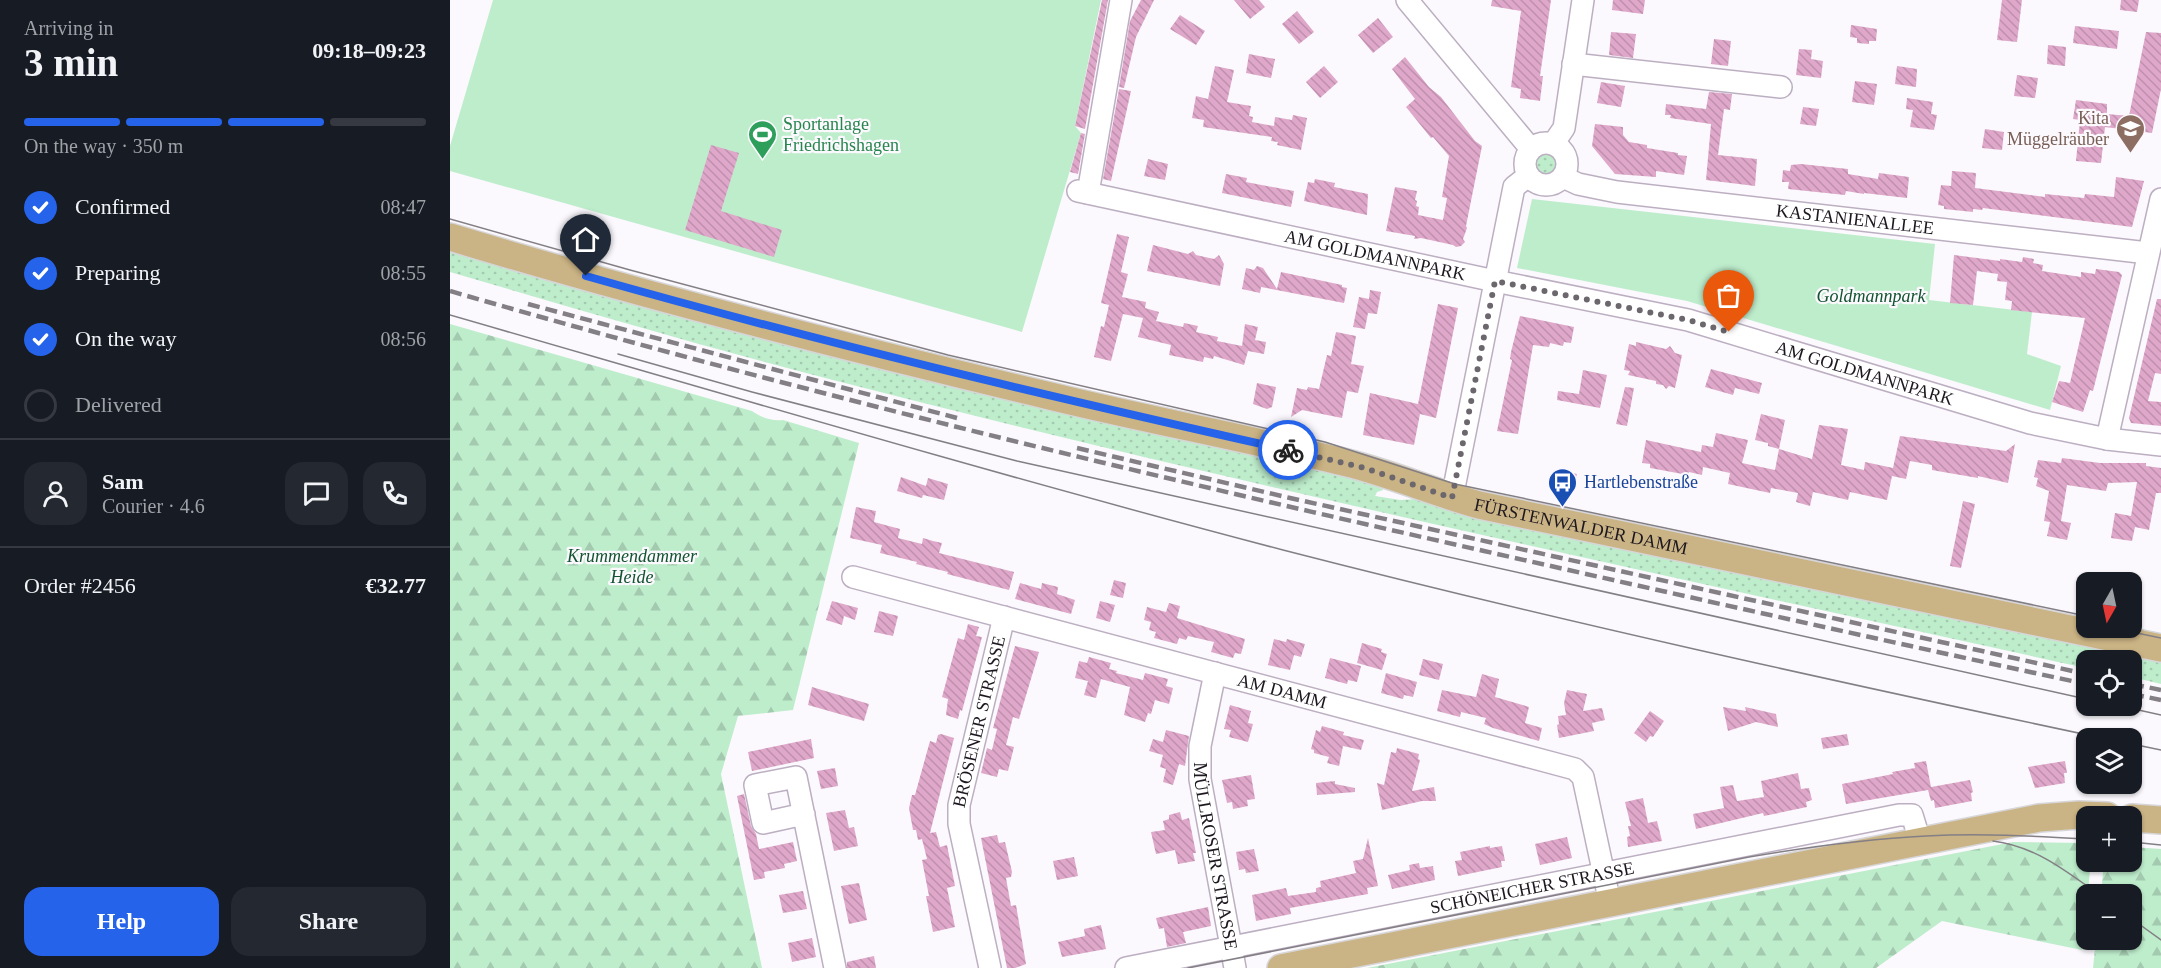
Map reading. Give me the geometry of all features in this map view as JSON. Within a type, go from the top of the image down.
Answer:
[{"type":"main road","name":"FÜRSTENWALDER DAMM","points":[[450,237],[636,291],[862,350],[1051,396],[1347,463],[1452,498],[2161,648]]},
{"type":"main road","name":"SCHÖNEICHER STRASSE","points":[[1281,968],[1920,841],[2039,818],[2076,814]]},
{"type":"main road","points":[[2142,819],[2161,820]]},
{"type":"street","name":"AM GOLDMANNPARK","points":[[1121,0],[1083,192],[1688,320],[2030,423],[2107,439],[2161,445]]},
{"type":"street","points":[[1407,0],[1531,149]]},
{"type":"street","points":[[1553,144],[1564,128],[1566,61],[1583,0]]},
{"type":"street","points":[[1566,61],[1781,87]]},
{"type":"street","points":[[1542,143],[1553,144],[1562,150],[1567,168],[1563,177],[1556,183],[1546,186],[1536,183],[1528,176],[1525,166],[1526,156],[1531,149],[1542,143]]},
{"type":"street","points":[[1452,498],[1514,187],[1528,176]]},
{"type":"street","name":"KASTANIENALLEE","points":[[1563,177],[1578,184],[1617,192],[2148,253]]},
{"type":"street","points":[[2107,439],[2161,198]]},
{"type":"street","name":"AM DAMM","points":[[853,577],[1575,769],[1584,777],[1610,903]]},
{"type":"street","name":"BRÖSENER STRASSE","points":[[990,968],[959,825],[959,805],[1004,616]]},
{"type":"street","name":"MÜLLROSER STRASSE","points":[[1215,674],[1200,746],[1200,779],[1233,958]]},
{"type":"street","points":[[804,814],[763,823],[752,785],[796,777],[804,814],[835,968]]},
{"type":"street","name":"SCHÖNEICHER STRASSE","points":[[1126,968],[1233,958],[1603,874],[1899,814],[1912,815],[1920,841]]},
{"type":"green space","name":"Sportanlage Friedrichshagen","points":[[493,0],[1101,0],[1075,126],[1081,133],[1022,332],[450,171],[450,146]]},
{"type":"green space","points":[[1548,153],[1557,156],[1560,165],[1557,174],[1548,177],[1539,174],[1536,165],[1539,156]]},
{"type":"green space","name":"Goldmannpark","points":[[1532,199],[1935,244],[1929,300],[2032,312],[2027,354],[2061,366],[2050,410],[1687,301],[1517,268]]},
{"type":"green space","points":[[450,250],[1374,483],[1383,490],[1377,492],[1375,496],[1400,500],[1418,499],[2102,650],[2076,650],[2076,666],[1302,494],[833,380],[450,272]]},
{"type":"green space","name":"Krummendammer Heide","points":[[450,324],[752,411],[759,416],[783,420],[859,443],[793,710],[738,716],[721,774],[762,968],[450,968]]},
{"type":"green space","points":[[2142,659],[2161,663],[2161,684],[2142,679]]},
{"type":"green space","points":[[2013,842],[2076,843],[2076,872],[2090,872],[2089,884],[2076,884],[2076,949],[1942,921],[1876,968],[1367,968]]},
{"type":"green space","points":[[2142,848],[2161,849],[2161,968],[2093,968],[2095,950],[2142,950],[2142,884],[2102,884],[2103,872],[2142,872]]},
{"type":"building","points":[[1102,0],[1108,0],[1085,129],[1075,126]]},
{"type":"building","points":[[1141,0],[1154,0],[1136,37],[1124,88],[1119,87],[1130,21]]},
{"type":"building","points":[[1234,0],[1259,0],[1265,7],[1250,19]]},
{"type":"building","points":[[1492,0],[1551,0],[1540,76],[1543,76],[1540,101],[1520,98],[1521,89],[1511,87],[1521,11],[1491,6]]},
{"type":"building","points":[[1613,0],[1645,0],[1643,14],[1612,10]]},
{"type":"building","points":[[2002,0],[2022,0],[2017,42],[1997,40]]},
{"type":"building","points":[[2121,0],[2139,0],[2137,12],[2120,10]]},
{"type":"building","points":[[1297,11],[1314,32],[1299,44],[1282,24]]},
{"type":"building","points":[[1180,15],[1205,31],[1196,45],[1170,29]]},
{"type":"building","points":[[1378,18],[1393,37],[1373,53],[1358,35]]},
{"type":"building","points":[[1851,25],[1877,29],[1876,41],[1869,41],[1869,44],[1857,43],[1857,38],[1850,37]]},
{"type":"building","points":[[2075,26],[2119,31],[2117,49],[2073,43]]},
{"type":"building","points":[[1611,32],[1636,34],[1633,58],[1609,55]]},
{"type":"building","points":[[2146,32],[2161,33],[2161,89],[2152,133],[2105,127],[2101,163],[2076,161],[2080,120],[2073,119],[2076,100],[2107,104],[2107,114],[2129,116]]},
{"type":"building","points":[[1714,39],[1731,41],[1728,66],[1711,64]]},
{"type":"building","points":[[2048,45],[2066,47],[2065,66],[2047,64]]},
{"type":"building","points":[[1799,49],[1812,50],[1811,59],[1823,61],[1821,78],[1796,75]]},
{"type":"building","points":[[1249,54],[1275,59],[1271,78],[1246,73]]},
{"type":"building","points":[[1405,57],[1429,87],[1441,97],[1475,141],[1482,146],[1463,239],[1465,242],[1461,246],[1456,247],[1421,238],[1414,239],[1415,236],[1386,231],[1395,187],[1417,191],[1415,200],[1417,201],[1416,206],[1419,207],[1418,215],[1443,220],[1447,198],[1442,197],[1449,156],[1406,107],[1415,99],[1392,69]]},
{"type":"building","points":[[1215,66],[1234,70],[1227,102],[1251,106],[1249,116],[1253,117],[1252,122],[1274,126],[1275,117],[1292,120],[1293,115],[1307,118],[1301,150],[1277,145],[1278,142],[1271,141],[1272,137],[1203,127],[1204,120],[1192,118],[1196,96],[1208,99]]},
{"type":"building","points":[[1324,66],[1338,82],[1320,98],[1306,82]]},
{"type":"building","points":[[1897,66],[1917,69],[1916,87],[1895,84]]},
{"type":"building","points":[[2017,75],[2038,78],[2035,98],[2014,96]]},
{"type":"building","points":[[1855,81],[1877,84],[1874,105],[1852,102]]},
{"type":"building","points":[[1601,82],[1625,86],[1621,107],[1597,103]]},
{"type":"building","points":[[1119,89],[1131,91],[1111,181],[1103,179]]},
{"type":"building","points":[[1709,92],[1732,94],[1730,110],[1724,109],[1718,155],[1757,159],[1755,186],[1706,180],[1711,124],[1670,118],[1671,115],[1665,115],[1666,104],[1706,109]]},
{"type":"building","points":[[1907,98],[1933,102],[1931,114],[1937,115],[1934,130],[1910,127],[1913,110],[1906,109]]},
{"type":"building","points":[[1803,107],[1819,109],[1816,126],[1800,124]]},
{"type":"building","points":[[1595,124],[1623,127],[1623,135],[1629,142],[1687,156],[1684,175],[1656,171],[1656,177],[1615,174],[1592,146]]},
{"type":"building","points":[[1985,129],[2004,132],[2002,150],[1982,148]]},
{"type":"building","points":[[1081,133],[1085,134],[1078,174],[1070,172]]},
{"type":"building","points":[[711,145],[739,153],[721,211],[782,230],[774,257],[685,230]]},
{"type":"building","points":[[1148,159],[1168,164],[1165,180],[1144,176]]},
{"type":"building","points":[[1791,165],[1848,169],[1848,174],[1878,179],[1879,173],[1909,177],[1907,198],[1846,191],[1845,195],[1788,189],[1789,182],[1782,182],[1783,170],[1790,171]]},
{"type":"building","points":[[1952,171],[1976,173],[1975,188],[2045,197],[2045,194],[2084,198],[2085,194],[2114,197],[2116,177],[2144,181],[2132,227],[1983,208],[1982,210],[1973,209],[1973,212],[1944,209],[1944,206],[1938,205],[1941,185],[1951,186]]},
{"type":"building","points":[[1226,174],[1247,178],[1246,182],[1294,191],[1291,207],[1222,193]]},
{"type":"building","points":[[1315,179],[1335,183],[1334,187],[1368,194],[1367,215],[1304,201],[1308,182],[1314,183]]},
{"type":"building","points":[[1117,234],[1129,237],[1121,272],[1128,274],[1122,297],[1146,302],[1145,308],[1159,312],[1156,321],[1183,327],[1184,323],[1198,326],[1196,332],[1218,337],[1217,341],[1242,346],[1245,324],[1258,327],[1255,340],[1266,342],[1264,354],[1248,351],[1244,365],[1214,356],[1213,359],[1204,357],[1203,362],[1169,355],[1171,345],[1138,337],[1143,318],[1123,314],[1111,361],[1094,357],[1101,326],[1104,327],[1109,305],[1101,303]]},
{"type":"building","points":[[1153,245],[1188,254],[1193,251],[1196,255],[1214,259],[1219,255],[1224,264],[1220,286],[1147,271]]},
{"type":"building","points":[[1954,255],[2022,262],[2023,257],[2034,259],[2033,263],[2043,265],[2042,271],[2081,277],[2081,272],[2095,274],[2096,269],[2119,272],[2122,275],[2093,391],[2090,390],[2083,412],[2052,402],[2059,381],[2070,383],[2085,318],[2011,310],[2012,301],[2005,300],[2007,282],[1997,281],[1998,274],[1977,271],[1973,305],[1950,303]]},
{"type":"building","points":[[1257,266],[1263,268],[1277,289],[1281,272],[1342,285],[1347,288],[1344,303],[1261,287],[1260,293],[1242,289],[1246,268],[1254,270]]},
{"type":"building","points":[[1370,290],[1381,292],[1377,314],[1368,313],[1365,329],[1353,327],[1359,297],[1369,299]]},
{"type":"building","points":[[2157,299],[2161,299],[2161,374],[2155,373],[2148,401],[2161,402],[2161,426],[2131,423],[2129,418]]},
{"type":"building","points":[[1438,304],[1458,308],[1436,418],[1420,414],[1414,445],[1363,435],[1370,393],[1418,404]]},
{"type":"building","points":[[1520,316],[1574,327],[1571,343],[1564,342],[1563,346],[1550,343],[1549,347],[1533,345],[1518,434],[1497,431]]},
{"type":"building","points":[[1336,332],[1356,336],[1351,364],[1364,366],[1358,393],[1347,391],[1342,418],[1302,410],[1291,417],[1297,388],[1319,389],[1327,355],[1331,356]]},
{"type":"building","points":[[1636,342],[1666,349],[1670,346],[1675,353],[1682,355],[1675,388],[1669,386],[1666,389],[1663,385],[1656,384],[1656,381],[1628,375],[1630,371],[1624,370],[1629,344],[1636,346]]},
{"type":"building","points":[[1711,369],[1762,383],[1759,394],[1735,388],[1733,395],[1705,387]]},
{"type":"building","points":[[1583,370],[1607,375],[1600,408],[1557,400],[1558,391],[1579,394]]},
{"type":"building","points":[[1257,383],[1276,387],[1272,407],[1267,409],[1253,404]]},
{"type":"building","points":[[1625,387],[1634,388],[1627,426],[1616,424]]},
{"type":"building","points":[[1761,414],[1785,420],[1779,449],[1755,440]]},
{"type":"building","points":[[1819,425],[1848,429],[1841,465],[1864,470],[1865,462],[1893,468],[1900,436],[2006,451],[2015,444],[2008,483],[1978,476],[1978,478],[1932,470],[1932,465],[1910,461],[1906,479],[1892,476],[1887,500],[1850,492],[1848,500],[1813,492],[1810,506],[1796,502],[1798,493],[1771,488],[1770,493],[1728,484],[1730,473],[1703,467],[1702,475],[1689,472],[1688,475],[1650,468],[1650,464],[1642,463],[1646,440],[1701,452],[1702,445],[1713,447],[1716,433],[1748,440],[1742,463],[1775,470],[1779,449],[1812,459]]},
{"type":"building","points":[[2062,458],[2100,463],[2146,463],[2146,466],[2161,468],[2161,493],[2156,493],[2149,530],[2135,527],[2132,541],[2111,538],[2115,513],[2131,516],[2137,482],[2108,483],[2106,491],[2067,485],[2061,521],[2071,523],[2067,540],[2047,536],[2050,522],[2044,521],[2049,491],[2036,486],[2038,478],[2034,477],[2038,460],[2061,463]]},
{"type":"building","points":[[1565,471],[1577,474],[1572,491],[1560,488]]},
{"type":"building","points":[[901,477],[926,486],[928,478],[948,484],[944,500],[923,495],[922,498],[897,491]]},
{"type":"building","points":[[1963,501],[1975,504],[1961,568],[1950,566]]},
{"type":"building","points":[[856,507],[876,511],[874,522],[900,529],[898,538],[922,544],[923,538],[942,543],[939,553],[1014,572],[1009,590],[880,553],[882,545],[850,538]]},
{"type":"building","points":[[1114,580],[1126,583],[1123,598],[1110,595]]},
{"type":"building","points":[[1020,583],[1041,589],[1042,583],[1058,587],[1057,594],[1075,600],[1071,614],[1015,599]]},
{"type":"building","points":[[832,601],[858,608],[855,620],[844,616],[842,625],[826,620]]},
{"type":"building","points":[[1100,601],[1115,605],[1110,622],[1096,618]]},
{"type":"building","points":[[1169,603],[1180,606],[1177,618],[1245,639],[1241,654],[1235,653],[1233,658],[1211,652],[1214,642],[1188,636],[1186,640],[1179,638],[1177,644],[1154,638],[1156,632],[1149,630],[1151,622],[1144,620],[1147,607],[1166,612]]},
{"type":"building","points":[[879,611],[898,616],[893,636],[874,632]]},
{"type":"building","points":[[968,624],[979,627],[976,636],[982,637],[958,719],[946,715],[948,699],[942,697],[958,638],[964,640]]},
{"type":"building","points":[[1274,639],[1286,642],[1287,639],[1305,644],[1301,657],[1294,655],[1290,670],[1268,665]]},
{"type":"building","points":[[1362,643],[1382,649],[1381,652],[1387,654],[1382,670],[1357,663]]},
{"type":"building","points":[[1015,646],[1039,652],[1019,719],[1013,717],[1006,745],[1014,747],[1008,771],[999,769],[997,777],[981,773],[987,748],[992,750],[997,729],[993,728]]},
{"type":"building","points":[[1089,657],[1111,663],[1109,669],[1117,671],[1116,673],[1143,680],[1145,673],[1168,679],[1166,686],[1173,688],[1169,704],[1155,700],[1151,714],[1148,713],[1145,722],[1124,715],[1130,687],[1101,679],[1096,698],[1084,695],[1088,681],[1075,678],[1079,661],[1087,663]]},
{"type":"building","points":[[1330,658],[1361,666],[1357,682],[1348,680],[1347,684],[1325,678]]},
{"type":"building","points":[[1423,659],[1443,664],[1439,680],[1419,675]]},
{"type":"building","points":[[1386,673],[1417,682],[1413,697],[1404,695],[1403,699],[1381,693]]},
{"type":"building","points":[[1482,674],[1499,679],[1495,697],[1529,707],[1525,723],[1542,728],[1539,741],[1493,728],[1484,724],[1486,718],[1461,712],[1460,717],[1437,711],[1442,690],[1476,697]]},
{"type":"building","points":[[812,687],[869,704],[864,721],[808,705]]},
{"type":"building","points":[[1567,690],[1587,694],[1583,711],[1602,708],[1605,720],[1592,723],[1594,731],[1559,738],[1558,716],[1566,715],[1564,703]]},
{"type":"building","points":[[1230,705],[1251,711],[1248,723],[1253,724],[1248,742],[1229,737],[1231,730],[1224,729]]},
{"type":"building","points":[[1723,707],[1746,711],[1745,707],[1776,714],[1778,727],[1756,722],[1728,731]]},
{"type":"building","points":[[1650,711],[1664,721],[1653,737],[1650,736],[1646,742],[1634,733]]},
{"type":"building","points":[[1322,726],[1344,732],[1343,735],[1364,740],[1361,750],[1343,746],[1339,766],[1327,763],[1329,757],[1314,753],[1311,749],[1316,730],[1320,732]]},
{"type":"building","points":[[1166,730],[1189,736],[1185,766],[1179,764],[1173,785],[1163,782],[1166,769],[1160,767],[1163,755],[1149,751],[1153,739],[1163,742]]},
{"type":"building","points":[[1847,734],[1849,745],[1823,749],[1821,738]]},
{"type":"building","points":[[938,735],[954,738],[930,833],[936,832],[940,847],[947,845],[955,886],[947,888],[955,927],[933,932],[922,860],[927,859],[922,839],[918,840],[916,830],[913,830],[909,808],[912,795],[915,795],[930,741],[936,743]]},
{"type":"building","points":[[811,739],[814,758],[752,771],[748,752]]},
{"type":"building","points":[[1397,748],[1419,754],[1418,759],[1420,760],[1412,791],[1434,787],[1436,801],[1422,801],[1382,810],[1377,783],[1384,785],[1391,752],[1396,753]]},
{"type":"building","points":[[1926,761],[1931,787],[1970,780],[1973,792],[1971,793],[1972,801],[1935,808],[1934,800],[1931,801],[1928,790],[1846,804],[1842,784],[1915,768],[1914,763]]},
{"type":"building","points":[[2065,761],[2067,773],[2064,773],[2065,783],[2035,788],[2028,767]]},
{"type":"building","points":[[835,768],[838,786],[821,789],[817,771]]},
{"type":"building","points":[[1798,773],[1801,789],[1809,788],[1812,800],[1806,802],[1807,807],[1764,816],[1763,813],[1696,829],[1693,814],[1724,808],[1720,787],[1733,785],[1737,801],[1764,797],[1761,781]]},
{"type":"building","points":[[1251,775],[1255,799],[1247,800],[1248,806],[1233,809],[1232,802],[1227,803],[1222,780]]},
{"type":"building","points":[[1335,781],[1335,784],[1355,788],[1355,792],[1317,795],[1316,783]]},
{"type":"building","points":[[744,794],[759,849],[793,842],[797,861],[784,864],[785,868],[764,872],[765,878],[754,880],[737,796]]},
{"type":"building","points":[[1643,798],[1648,823],[1657,821],[1662,841],[1628,847],[1627,837],[1630,836],[1628,826],[1631,826],[1625,802]]},
{"type":"building","points":[[845,810],[849,828],[854,827],[858,846],[834,851],[826,813]]},
{"type":"building","points":[[1180,812],[1182,820],[1189,818],[1196,853],[1193,853],[1195,861],[1178,864],[1175,850],[1156,854],[1151,832],[1165,830],[1163,821],[1169,819],[1169,815]]},
{"type":"building","points":[[997,835],[999,843],[1005,842],[1012,872],[1011,877],[1006,878],[1011,906],[1016,905],[1026,964],[1015,968],[1007,968],[981,838]]},
{"type":"building","points":[[1567,837],[1572,858],[1540,865],[1535,844]]},
{"type":"building","points":[[1368,838],[1378,886],[1367,888],[1368,894],[1290,908],[1291,914],[1256,921],[1252,895],[1286,888],[1288,896],[1316,892],[1316,888],[1321,887],[1320,881],[1356,873],[1353,861],[1363,859]]},
{"type":"building","points":[[1490,846],[1490,848],[1502,846],[1505,861],[1501,861],[1502,867],[1458,876],[1455,861],[1462,860],[1460,852]]},
{"type":"building","points":[[1254,849],[1259,871],[1246,873],[1245,869],[1239,870],[1236,852]]},
{"type":"building","points":[[1074,857],[1078,876],[1057,880],[1053,861]]},
{"type":"building","points":[[1419,863],[1420,868],[1433,866],[1435,880],[1392,889],[1388,875],[1410,870],[1409,865]]},
{"type":"building","points":[[859,883],[867,920],[849,924],[841,886]]},
{"type":"building","points":[[803,891],[807,909],[783,913],[779,895]]},
{"type":"building","points":[[1208,907],[1211,926],[1183,932],[1186,943],[1167,947],[1164,928],[1159,929],[1156,918]]},
{"type":"building","points":[[1101,925],[1106,949],[1062,957],[1058,942],[1085,936],[1084,929]]},
{"type":"building","points":[[812,938],[816,957],[792,962],[788,943]]},
{"type":"building","points":[[874,956],[876,968],[847,968],[847,962]]},
{"type":"tram line","points":[[450,219],[948,355],[1325,442],[1455,484],[2076,614]]},
{"type":"tram line","points":[[450,315],[970,465],[1283,550],[1487,601],[2076,732]]},
{"type":"tram line","points":[[618,354],[752,392],[1017,461],[2076,697]]},
{"type":"tram line","points":[[2142,634],[2161,638]]},
{"type":"tram line","points":[[2142,711],[2161,715]]},
{"type":"tram line","points":[[2142,746],[2161,750]]},
{"type":"tram line","points":[[1188,968],[1749,857],[1815,847],[1881,839],[1946,835],[2076,838]]},
{"type":"tram line","points":[[1993,841],[2036,854],[2084,884]]},
{"type":"tram line","points":[[2142,843],[2161,845]]},
{"type":"tram line","points":[[2142,926],[2161,940]]},
{"type":"railway","points":[[450,291],[707,362],[1094,461],[1484,551],[2076,682]]},
{"type":"railway","points":[[528,304],[957,418]]},
{"type":"railway","points":[[1077,448],[1290,498],[2076,672]]},
{"type":"railway","points":[[2142,686],[2161,690]]},
{"type":"railway","points":[[2142,696],[2161,700]]},
{"type":"way so far","points":[[1288,450],[1365,468],[1452,498],[1495,281],[1688,320],[1729,332]]},
{"type":"place","name":"Kita Müggelräuber","points":[[2130,154]]},
{"type":"place","name":"Sportanlage Friedrichshagen","points":[[762,160]]},
{"type":"place","name":"Hartlebenstraße","points":[[1563,508]]},
{"type":"route","points":[[586,276],[873,353],[1288,450]]}]
